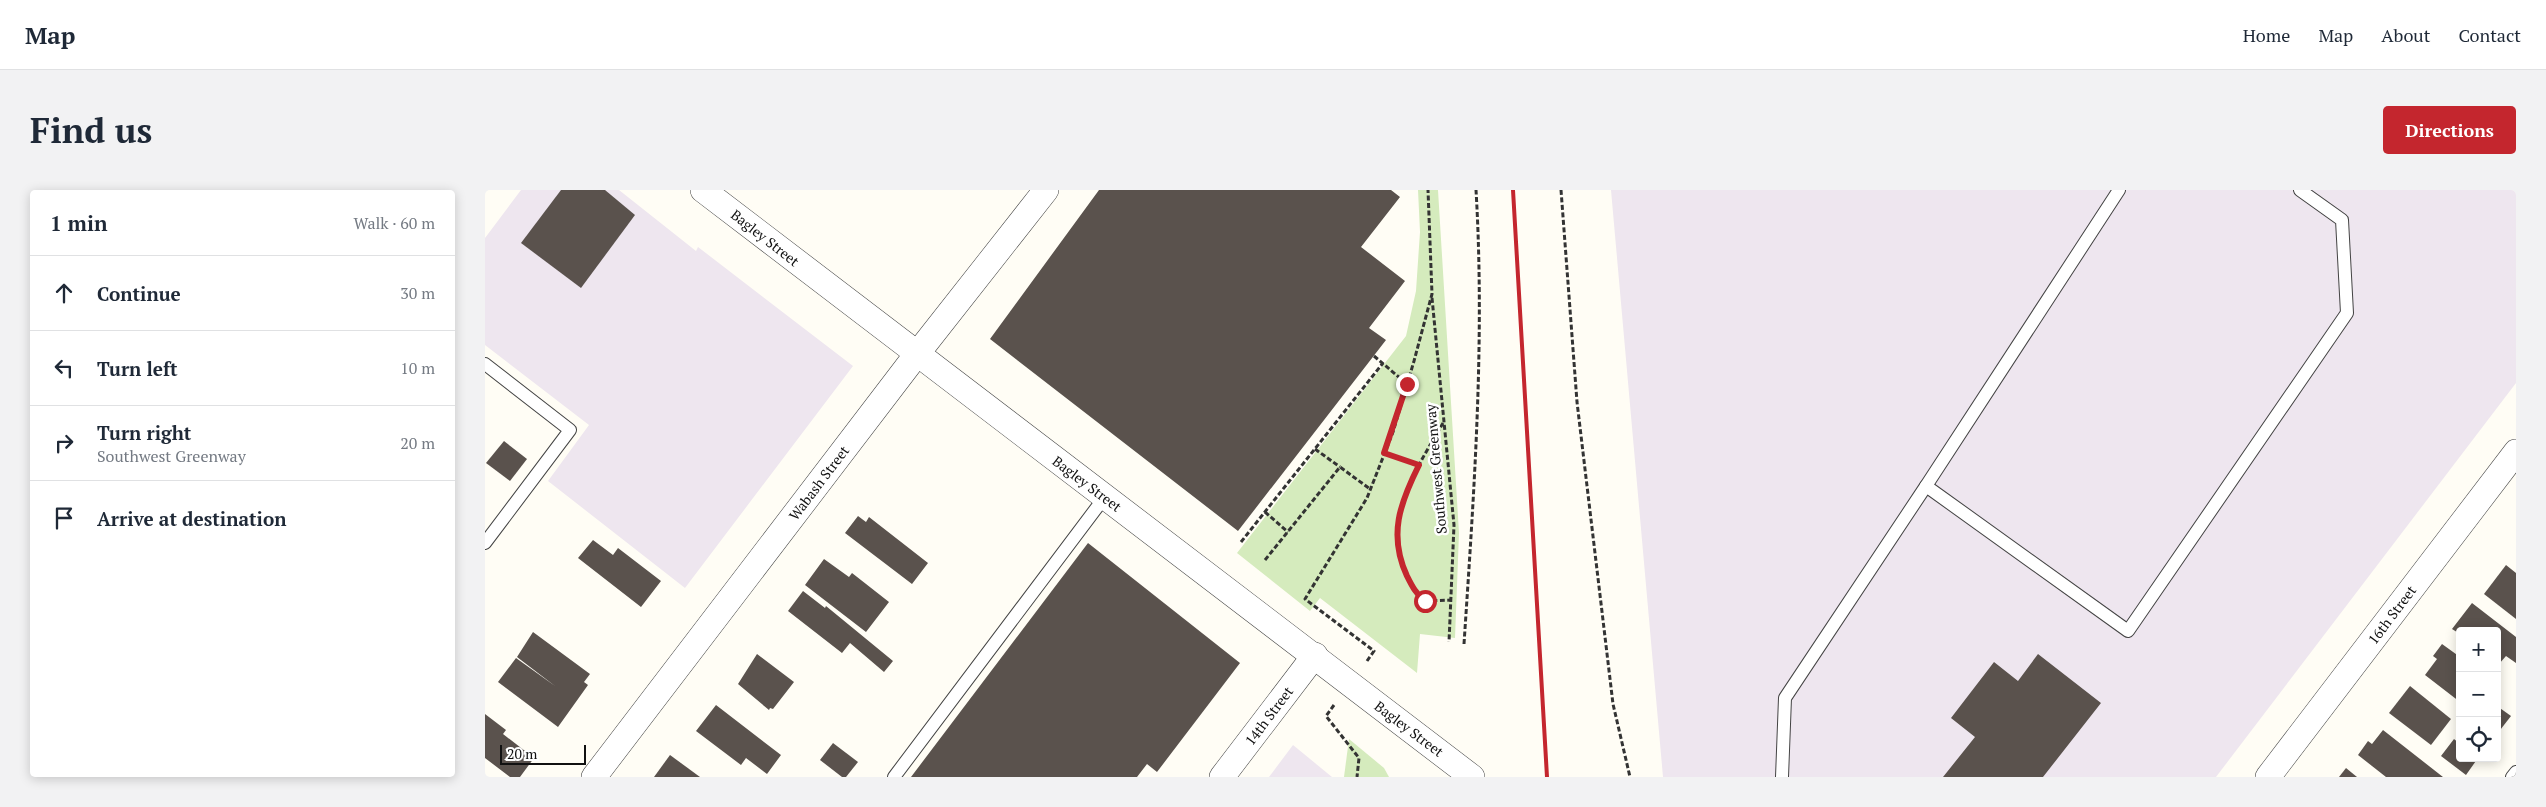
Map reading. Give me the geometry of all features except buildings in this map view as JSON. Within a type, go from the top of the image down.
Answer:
[{"type":"street","name":"Bagley Street","points":[[703,190],[1104,498],[1315,655],[1472,777]]},
{"type":"street","name":"Wabash Street","points":[[594,777],[917,354],[1047,190]]},
{"type":"street","name":"16th Street","points":[[2267,777],[2516,452]]},
{"type":"street","name":"14th Street","points":[[1222,777],[1315,655]]},
{"type":"lane","points":[[1782,777],[1785,698],[2119,190]]},
{"type":"lane","points":[[1926,486],[2128,631],[2347,313],[2342,220],[2300,190]]},
{"type":"lane","points":[[485,364],[570,430],[485,542]]},
{"type":"lane","points":[[894,777],[1104,498]]},
{"type":"lane","points":[[2512,777],[2516,772]]},
{"type":"path","name":"Southwest Greenway","points":[[1428,190],[1432,294],[1454,525],[1449,642]]},
{"type":"path","points":[[1464,644],[1479,414],[1480,263],[1477,190]]},
{"type":"path","points":[[1561,190],[1580,422],[1613,704],[1630,777]]},
{"type":"path","name":"Southwest Greenway","points":[[1374,651],[1305,599],[1333,555],[1370,489],[1407,384],[1432,294]]},
{"type":"path","points":[[1374,356],[1407,384]]},
{"type":"path","points":[[1241,542],[1383,363]]},
{"type":"path","points":[[1444,423],[1419,465],[1403,497],[1396,534],[1400,561],[1417,595],[1425,601],[1452,600]]},
{"type":"path","points":[[1315,449],[1370,489]]},
{"type":"path","points":[[1384,453],[1419,465]]},
{"type":"path","points":[[1265,560],[1340,467]]},
{"type":"path","points":[[1265,512],[1288,532]]},
{"type":"path","points":[[1335,726],[1359,758],[1357,777]]},
{"type":"shaded area","points":[[521,190],[619,190],[696,251],[698,247],[853,366],[685,588],[548,481],[589,425],[485,345],[485,238]]},
{"type":"shaded area","points":[[1611,190],[2516,190],[2516,383],[2216,777],[1663,777]]},
{"type":"shaded area","points":[[1293,745],[1332,777],[1269,777]]},
{"type":"green space","points":[[1418,190],[1438,190],[1459,533],[1455,638],[1420,634],[1417,673],[1320,598],[1310,611],[1237,553],[1406,336],[1416,291],[1420,232]]},
{"type":"green space","points":[[1349,739],[1384,768],[1389,777],[1344,777]]},
{"type":"railway","points":[[1513,190],[1547,777]]},
{"type":"route","points":[[1407,384],[1393,432],[1384,453],[1419,465],[1403,497],[1396,534],[1400,561],[1417,595],[1425,601]]}]
